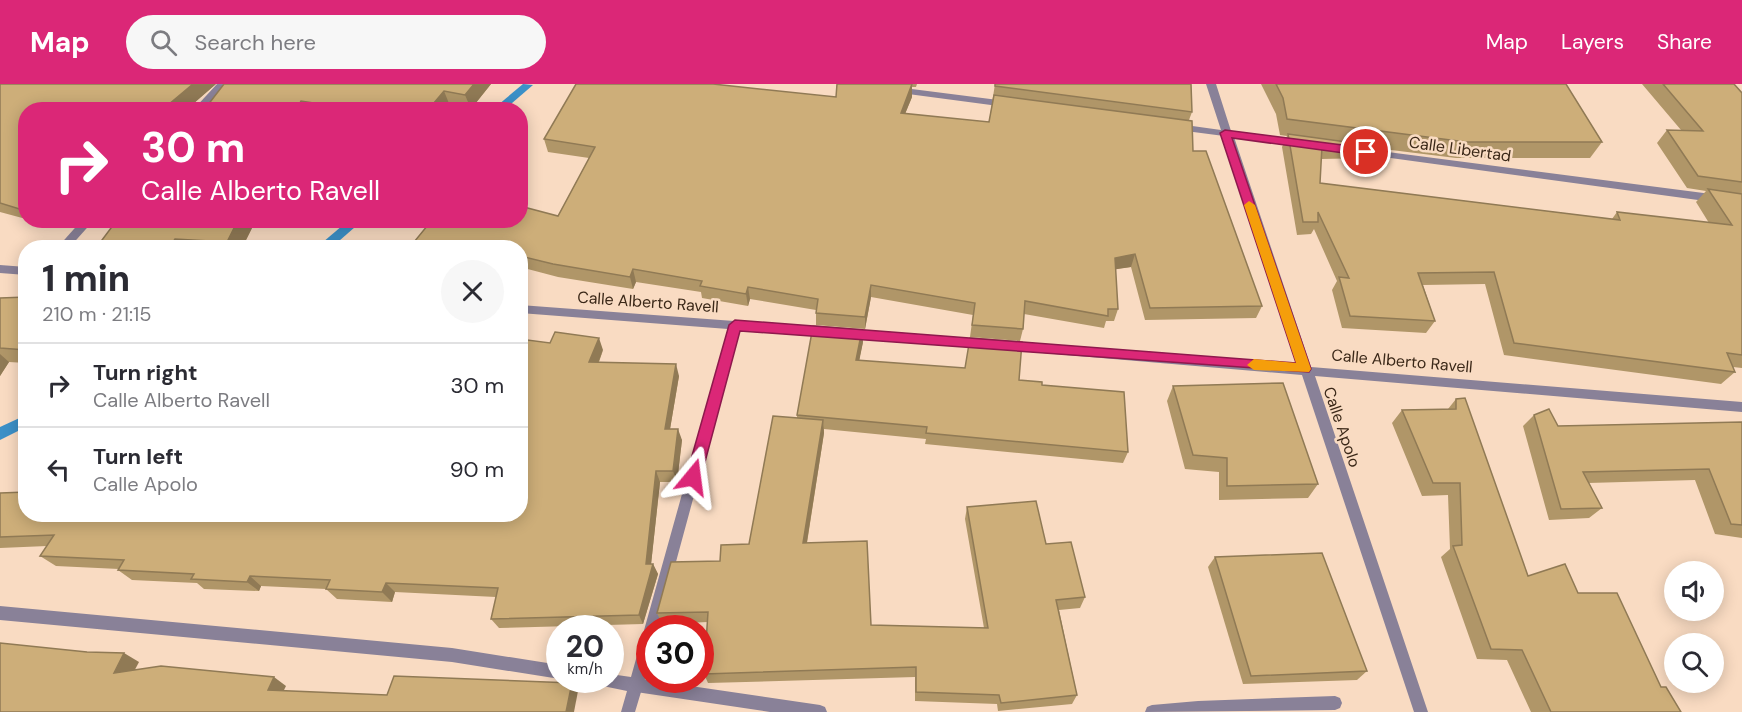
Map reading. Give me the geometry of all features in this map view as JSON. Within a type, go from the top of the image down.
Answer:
[{"type":"street","points":[[205,102],[222,84]]},
{"type":"street","name":"Calle Apolo","points":[[1211,84],[1225,133],[1421,712]]},
{"type":"street","points":[[888,89],[1016,106]]},
{"type":"street","points":[[1167,126],[1308,144]]},
{"type":"street","name":"Calle Libertad","points":[[1343,149],[1742,202]]},
{"type":"street","points":[[70,240],[81,228]]},
{"type":"street","points":[[0,268],[18,270]]},
{"type":"street","name":"Calle Alberto Ravell","points":[[528,310],[1305,369],[1742,407]]},
{"type":"street","points":[[655,615],[735,325]]},
{"type":"street","points":[[0,613],[452,655],[546,670]]},
{"type":"street","points":[[624,683],[636,685],[628,712]]},
{"type":"street","points":[[691,693],[820,712]]},
{"type":"street","points":[[1152,712],[1189,708],[1335,703]]},
{"type":"building","points":[[0,84],[193,84],[172,102],[18,102],[18,209],[0,203]]},
{"type":"building","points":[[224,84],[474,84],[465,95],[444,91],[435,102],[210,102]]},
{"type":"building","points":[[576,84],[713,84],[836,97],[837,84],[912,84],[901,113],[989,122],[994,95],[1192,121],[1193,151],[1206,151],[1262,306],[1150,308],[1135,254],[1115,258],[1118,309],[1108,309],[1108,316],[1025,301],[1023,329],[972,325],[975,303],[871,285],[865,317],[816,313],[818,299],[748,287],[746,294],[700,286],[702,281],[633,269],[630,277],[528,258],[528,240],[416,240],[425,228],[528,228],[528,208],[558,216],[595,147],[544,139]]},
{"type":"building","points":[[995,84],[1191,84],[1192,112],[995,86]]},
{"type":"building","points":[[1276,84],[1566,84],[1602,142],[1466,142],[1287,119],[1283,98]]},
{"type":"building","points":[[1663,84],[1734,84],[1742,93],[1742,182],[1698,176],[1667,130],[1703,131]]},
{"type":"building","points":[[1288,134],[1376,146],[1322,146],[1320,183],[1620,220],[1617,212],[1732,225],[1708,189],[1742,194],[1742,355],[1727,353],[1735,372],[1514,343],[1494,272],[1418,273],[1435,321],[1350,316],[1339,277],[1349,278],[1318,212],[1318,222],[1303,222]]},
{"type":"building","points":[[111,228],[234,228],[228,240],[102,240]]},
{"type":"building","points":[[18,297],[18,349],[0,348],[0,298]]},
{"type":"building","points":[[813,326],[862,330],[856,360],[965,368],[970,338],[1022,342],[1019,380],[1042,382],[1042,385],[1124,392],[1128,452],[926,433],[927,427],[797,415]]},
{"type":"building","points":[[555,332],[599,338],[589,362],[676,364],[665,429],[678,429],[673,471],[656,471],[646,564],[653,564],[639,615],[546,615],[546,618],[491,619],[498,588],[386,583],[382,592],[326,589],[330,580],[250,576],[247,582],[191,579],[194,574],[118,570],[124,560],[40,556],[54,535],[0,537],[0,493],[18,492],[18,522],[528,522],[528,340],[550,343]]},
{"type":"building","points":[[1283,383],[1318,484],[1227,486],[1227,458],[1193,455],[1173,386]]},
{"type":"building","points":[[1465,398],[1528,576],[1565,564],[1578,593],[1617,593],[1661,687],[1664,687],[1664,693],[1670,693],[1681,712],[1551,712],[1522,650],[1491,649],[1453,546],[1462,545],[1460,483],[1433,483],[1402,410],[1456,409],[1456,399]]},
{"type":"building","points":[[1549,409],[1558,426],[1742,422],[1742,525],[1731,524],[1709,469],[1583,472],[1602,508],[1561,509],[1534,415]]},
{"type":"building","points":[[773,416],[823,420],[803,543],[867,541],[871,625],[988,628],[967,507],[1036,501],[1046,544],[1071,542],[1085,597],[1056,600],[1077,695],[1001,703],[999,695],[916,692],[916,667],[714,674],[714,615],[708,615],[708,612],[657,613],[671,562],[720,561],[721,545],[749,544]]},
{"type":"building","points":[[1322,553],[1367,671],[1251,676],[1215,557]]},
{"type":"building","points":[[0,643],[87,652],[124,653],[114,673],[161,666],[274,677],[268,690],[387,695],[394,676],[546,682],[546,693],[570,693],[566,712],[0,712]]},
{"type":"waterway","points":[[507,102],[528,85]]},
{"type":"waterway","points":[[332,240],[347,228]]},
{"type":"waterway","points":[[0,434],[18,424]]},
{"type":"slow traffic","points":[[1249,205],[1305,369],[1254,365]]},
{"type":"route","points":[[693,477],[735,325],[1305,369],[1225,133],[1366,152]]}]
